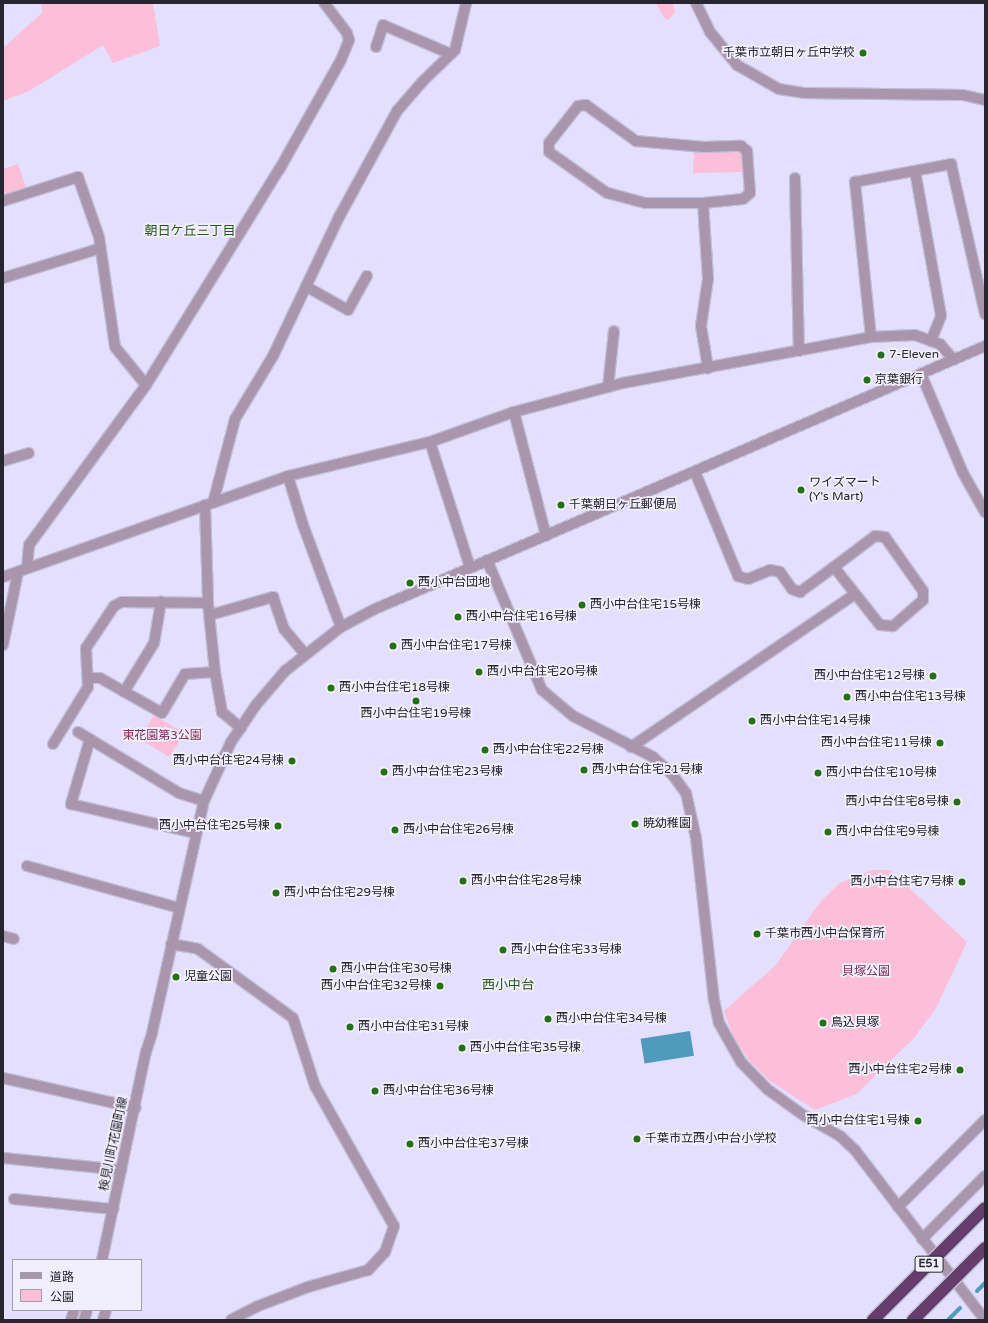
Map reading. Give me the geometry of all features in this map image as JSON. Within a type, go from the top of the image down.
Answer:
[{"type":"highway","name":"E51","points":[[873,1320],[985,1208]]},
{"type":"highway","name":"E51","points":[[913,1320],[985,1248]]},
{"type":"street","points":[[3,645],[29,545],[146,385],[283,164],[341,60],[349,40],[347,33],[324,3]]},
{"type":"street","points":[[241,728],[222,712],[215,672],[208,603],[209,504],[235,419],[274,356],[339,217],[397,111],[422,82],[455,50],[466,3]]},
{"type":"street","points":[[696,3],[710,32],[737,65],[779,88],[804,93],[948,94],[985,100]]},
{"type":"street","points":[[376,47],[383,25],[451,54]]},
{"type":"street","points":[[586,105],[636,141],[704,147],[741,146],[747,151],[750,193],[743,199],[703,203],[645,203],[618,198],[549,152],[549,143],[578,106],[586,105]]},
{"type":"street","points":[[871,337],[855,182],[914,170],[950,164],[985,314]]},
{"type":"street","points":[[914,170],[941,316],[931,341]]},
{"type":"street","points":[[3,201],[78,177],[101,248],[115,347],[146,385]]},
{"type":"street","points":[[795,178],[799,350]]},
{"type":"street","points":[[703,203],[708,279],[701,326],[708,368]]},
{"type":"street","points":[[3,278],[101,248]]},
{"type":"street","points":[[307,287],[348,310],[367,276]]},
{"type":"street","points":[[608,387],[614,331]]},
{"type":"street","points":[[3,577],[288,476],[430,442],[514,412],[608,387],[871,337],[915,335],[940,344],[954,360]]},
{"type":"street","name":"検見川町花園町線","points":[[102,1259],[136,1108],[146,1052],[152,1033],[204,801],[222,760],[241,728],[256,705],[285,671],[341,627],[374,608],[546,536],[985,346]]},
{"type":"street","points":[[921,374],[963,473],[985,512]]},
{"type":"street","points":[[514,412],[546,536]]},
{"type":"street","points":[[430,442],[470,567]]},
{"type":"street","points":[[3,460],[29,453]]},
{"type":"street","points":[[695,472],[738,576],[748,579],[770,570],[780,572],[792,589],[800,592],[875,536],[885,537],[923,591],[923,600],[893,626],[880,625],[834,567]]},
{"type":"street","points":[[288,476],[303,525],[341,627]]},
{"type":"street","points":[[487,560],[542,690],[567,712],[658,761],[682,784],[686,793],[696,838],[714,1000],[719,1023],[741,1062],[766,1089],[803,1115],[840,1136],[855,1150],[984,1320]]},
{"type":"street","points":[[632,747],[855,594]]},
{"type":"street","points":[[210,615],[273,597],[284,629],[305,654]]},
{"type":"street","points":[[53,744],[88,687],[86,648],[114,606],[122,602],[208,603]]},
{"type":"street","points":[[124,692],[154,643],[161,602]]},
{"type":"street","points":[[88,678],[100,678],[162,713],[185,674],[215,672]]},
{"type":"street","points":[[78,732],[178,793],[204,801]]},
{"type":"street","points":[[90,739],[71,804],[196,833]]},
{"type":"street","points":[[27,866],[179,908]]},
{"type":"street","points":[[3,936],[14,939]]},
{"type":"street","points":[[171,944],[198,949],[293,1018],[315,1086],[394,1226],[385,1252],[368,1270],[308,1287],[258,1306],[231,1320]]},
{"type":"street","points":[[3,1078],[136,1108]]},
{"type":"street","points":[[898,1207],[985,1120]]},
{"type":"street","points":[[3,1158],[122,1170]]},
{"type":"street","points":[[922,1239],[985,1176]]},
{"type":"street","points":[[14,1199],[113,1209]]},
{"type":"street","points":[[107,1238],[108,1259]]},
{"type":"green space","points":[[41,3],[153,3],[160,46],[113,63],[103,45],[29,91],[3,101],[3,48],[42,13]]},
{"type":"green space","points":[[656,3],[673,3],[675,12],[669,20],[664,18]]},
{"type":"green space","points":[[739,152],[743,156],[744,172],[693,173],[694,153]]},
{"type":"green space","points":[[18,164],[26,188],[3,196],[3,169]]},
{"type":"green space","name":"東花園第3公園","points":[[154,715],[184,733],[170,757],[140,739]]},
{"type":"green space","name":"貝塚公園","points":[[873,870],[890,870],[967,942],[936,1008],[914,1038],[856,1094],[815,1110],[770,1081],[749,1060],[734,1038],[724,1011],[776,965],[820,902],[840,883]]},
{"type":"water","points":[[690,1031],[694,1056],[645,1064],[641,1039]]},
{"type":"waterway","points":[[977,1291],[985,1283]]},
{"type":"waterway","points":[[948,1320],[960,1308]]},
{"type":"place","name":"千葉市立朝日ヶ丘中学校","points":[[863,53]]},
{"type":"place","name":"7-Eleven","points":[[881,355]]},
{"type":"place","name":"京葉銀行","points":[[867,380]]},
{"type":"place","name":"ワイズマート (Y's Mart)","points":[[801,490]]},
{"type":"place","name":"千葉朝日ヶ丘郵便局","points":[[561,505]]},
{"type":"place","name":"西小中台団地","points":[[410,583]]},
{"type":"place","name":"西小中台住宅15号棟","points":[[582,605]]},
{"type":"place","name":"西小中台住宅16号棟","points":[[458,617]]},
{"type":"place","name":"西小中台住宅17号棟","points":[[393,646]]},
{"type":"place","name":"西小中台住宅20号棟","points":[[479,672]]},
{"type":"place","name":"西小中台住宅12号棟","points":[[933,676]]},
{"type":"place","name":"西小中台住宅18号棟","points":[[331,688]]},
{"type":"place","name":"西小中台住宅13号棟","points":[[847,697]]},
{"type":"place","name":"西小中台住宅19号棟","points":[[416,701]]},
{"type":"place","name":"西小中台住宅14号棟","points":[[752,721]]},
{"type":"place","name":"西小中台住宅11号棟","points":[[940,743]]},
{"type":"place","name":"西小中台住宅22号棟","points":[[485,750]]},
{"type":"place","name":"西小中台住宅24号棟","points":[[292,761]]},
{"type":"place","name":"西小中台住宅21号棟","points":[[584,770]]},
{"type":"place","name":"西小中台住宅23号棟","points":[[384,772]]},
{"type":"place","name":"西小中台住宅10号棟","points":[[818,773]]},
{"type":"place","name":"西小中台住宅8号棟","points":[[957,802]]},
{"type":"place","name":"暁幼稚園","points":[[635,824]]},
{"type":"place","name":"西小中台住宅25号棟","points":[[278,826]]},
{"type":"place","name":"西小中台住宅26号棟","points":[[395,830]]},
{"type":"place","name":"西小中台住宅9号棟","points":[[828,832]]},
{"type":"place","name":"西小中台住宅28号棟","points":[[463,881]]},
{"type":"place","name":"西小中台住宅7号棟","points":[[962,882]]},
{"type":"place","name":"西小中台住宅29号棟","points":[[276,893]]},
{"type":"place","name":"千葉市西小中台保育所","points":[[757,934]]},
{"type":"place","name":"西小中台住宅33号棟","points":[[503,950]]},
{"type":"place","name":"西小中台住宅30号棟","points":[[333,969]]},
{"type":"place","name":"児童公園","points":[[176,977]]},
{"type":"place","name":"西小中台住宅32号棟","points":[[440,986]]},
{"type":"place","name":"西小中台住宅34号棟","points":[[548,1019]]},
{"type":"place","name":"鳥込貝塚","points":[[823,1023]]},
{"type":"place","name":"西小中台住宅31号棟","points":[[350,1027]]},
{"type":"place","name":"西小中台住宅35号棟","points":[[462,1048]]},
{"type":"place","name":"西小中台住宅2号棟","points":[[960,1070]]},
{"type":"place","name":"西小中台住宅36号棟","points":[[375,1091]]},
{"type":"place","name":"西小中台住宅1号棟","points":[[918,1121]]},
{"type":"place","name":"千葉市立西小中台小学校","points":[[637,1139]]},
{"type":"place","name":"西小中台住宅37号棟","points":[[410,1144]]},
{"type":"district","name":"朝日ケ丘三丁目","points":[[190,231]]},
{"type":"district","name":"西小中台","points":[[508,985]]}]
